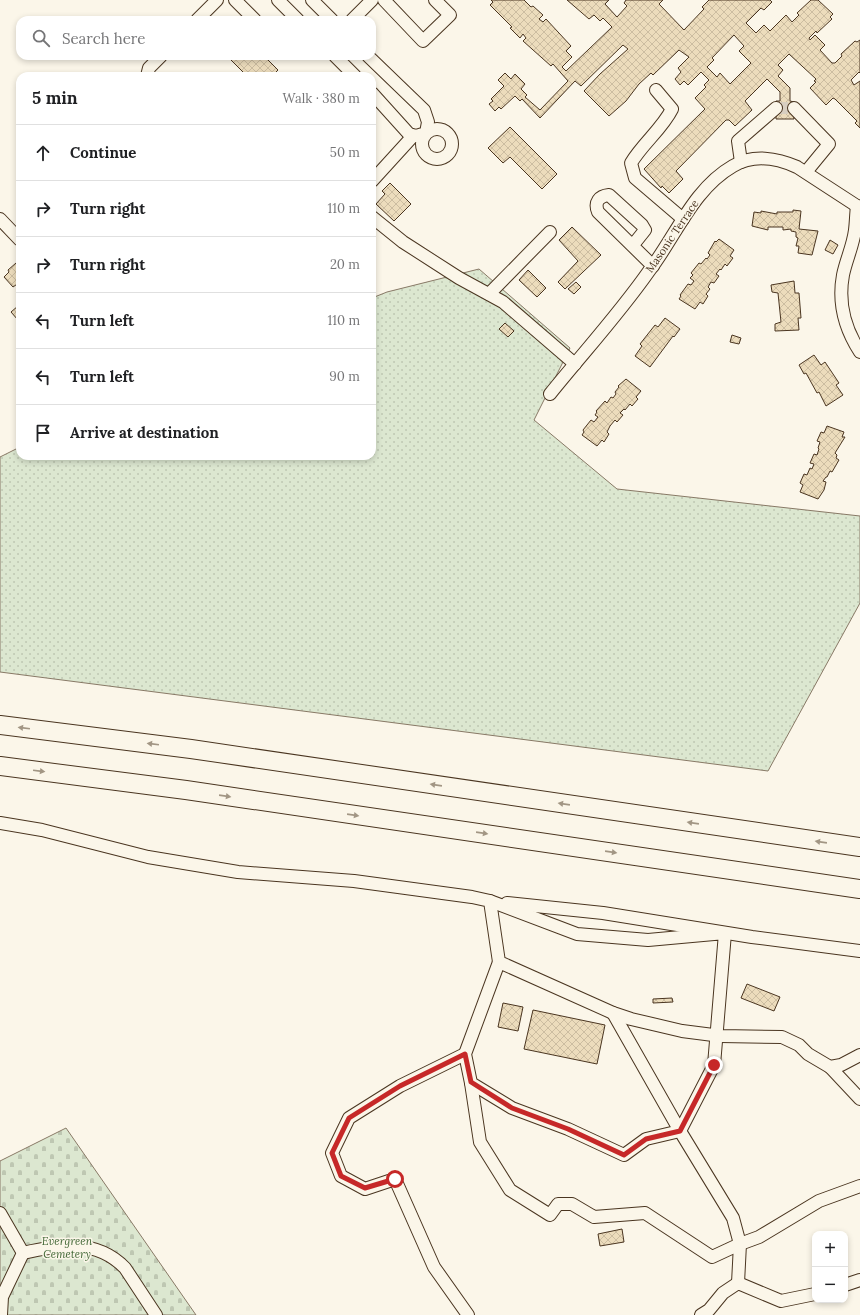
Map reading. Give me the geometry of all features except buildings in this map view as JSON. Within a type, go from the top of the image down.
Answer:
[{"type":"highway","points":[[0,725],[191,749],[860,847]]},
{"type":"highway","points":[[0,766],[202,792],[860,889]]},
{"type":"street","points":[[201,16],[217,0]]},
{"type":"street","points":[[235,0],[251,16]]},
{"type":"street","points":[[278,0],[294,16]]},
{"type":"street","points":[[312,0],[328,16]]},
{"type":"street","points":[[356,16],[372,0]]},
{"type":"street","points":[[384,0],[423,41],[450,15],[435,0]]},
{"type":"street","points":[[148,72],[149,68],[157,60]]},
{"type":"street","points":[[339,60],[351,72]]},
{"type":"street","points":[[372,60],[424,110],[428,122],[426,133],[422,136],[413,136],[402,128],[376,98]]},
{"type":"street","points":[[656,90],[672,109],[666,121],[636,154],[631,163],[635,178],[683,219]]},
{"type":"street","points":[[741,162],[738,141],[776,108]]},
{"type":"street","points":[[794,108],[829,144],[806,172]]},
{"type":"street","points":[[376,177],[413,136]]},
{"type":"street","name":"Masonic Terrace","points":[[550,394],[653,266],[696,200],[713,181],[734,165],[758,158],[772,159],[788,163],[806,172],[859,206]]},
{"type":"street","points":[[859,206],[855,231],[843,276],[842,294],[845,319],[855,344],[860,352]]},
{"type":"street","points":[[0,218],[16,236]]},
{"type":"street","points":[[376,220],[409,246],[458,278],[503,302],[531,324],[575,364]]},
{"type":"street","points":[[489,294],[550,232]]},
{"type":"street","points":[[633,245],[653,266]]},
{"type":"street","points":[[0,823],[42,830],[148,857],[238,872],[354,881],[472,897],[490,901],[603,913],[725,933],[860,951]]},
{"type":"street","points":[[490,901],[577,934],[648,940],[725,933]]},
{"type":"street","points":[[490,901],[499,962],[465,1054],[471,1082],[480,1142],[510,1190],[550,1215],[558,1204],[572,1204],[594,1217],[645,1214],[712,1257],[759,1237],[819,1201],[860,1186]]},
{"type":"street","points":[[471,1082],[512,1108],[568,1129],[624,1155],[646,1139],[680,1131],[714,1065],[725,933]]},
{"type":"street","points":[[499,962],[613,1013],[682,1031],[716,1035],[782,1036],[799,1045],[808,1054],[830,1067],[860,1100]]},
{"type":"street","points":[[613,1013],[680,1131],[733,1218],[740,1244],[738,1283]]},
{"type":"street","points":[[465,1054],[400,1086],[349,1118],[332,1153],[341,1176],[365,1188],[395,1179],[434,1267],[468,1315]]},
{"type":"street","points":[[830,1067],[841,1065],[860,1055]]},
{"type":"street","points":[[0,1213],[23,1253]]},
{"type":"street","points":[[23,1253],[73,1245],[88,1247],[104,1252],[118,1261],[125,1268],[156,1315]]},
{"type":"street","points":[[1,1315],[2,1297],[23,1253]]},
{"type":"street","points":[[848,1284],[860,1280]]},
{"type":"street","points":[[738,1283],[781,1301],[812,1295]]},
{"type":"street","points":[[701,1315],[723,1294],[738,1283]]},
{"type":"green space","points":[[479,269],[570,348],[534,420],[617,489],[860,516],[860,603],[768,771],[0,672],[0,457],[16,449],[16,460],[376,460],[376,296],[387,292]]},
{"type":"green space","name":"Evergreen Cemetery","points":[[66,1128],[196,1315],[0,1315],[0,1161]]},
{"type":"tunnel","points":[[776,108],[794,108]]},
{"type":"route","points":[[395,1179],[365,1188],[341,1176],[332,1153],[349,1118],[400,1086],[465,1054],[471,1082],[512,1108],[568,1129],[624,1155],[646,1139],[680,1131],[714,1065]]}]
